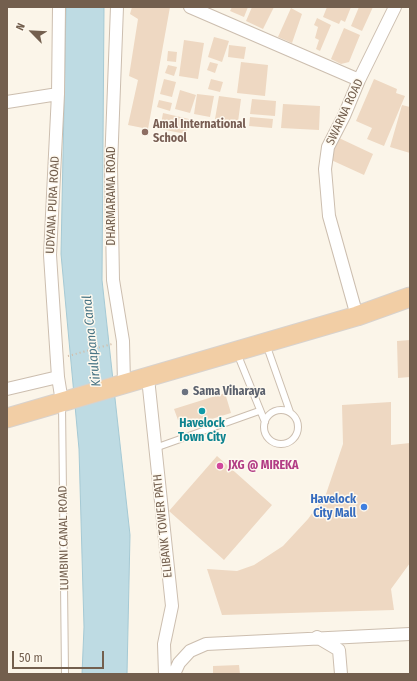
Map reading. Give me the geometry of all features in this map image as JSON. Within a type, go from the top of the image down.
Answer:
[{"type":"highway","points":[[7,418],[357,316],[410,298]]},
{"type":"street","name":"UDYANA PURA ROAD","points":[[59,7],[58,94],[50,255],[58,378],[63,402]]},
{"type":"street","name":"DHARMARAMA ROAD","points":[[117,7],[111,166],[113,280],[123,341],[120,385]]},
{"type":"street","points":[[190,7],[359,80]]},
{"type":"street","name":"SWARNA ROAD","points":[[357,316],[329,216],[325,169],[328,147],[344,116],[391,8]]},
{"type":"street","points":[[7,102],[58,94]]},
{"type":"street","points":[[7,388],[58,378]]},
{"type":"street","name":"ELIBANK TOWER PATH","points":[[148,378],[172,606],[164,644],[165,674]]},
{"type":"street","points":[[174,674],[179,663],[190,651],[206,644],[317,637],[410,634]]},
{"type":"street","points":[[317,637],[339,650],[341,674]]},
{"type":"lane","points":[[265,343],[290,412],[296,418],[298,429],[297,434],[289,442],[283,444],[272,441],[265,433],[265,422],[267,417],[276,410],[290,412]]},
{"type":"lane","points":[[236,352],[259,411],[265,422]]},
{"type":"lane","name":"LUMBINI CANAL ROAD","points":[[63,402],[65,674]]},
{"type":"lane","points":[[155,448],[259,411]]},
{"type":"path","points":[[64,357],[116,343]]},
{"type":"water","name":"Kirulapana Canal","points":[[66,7],[104,7],[102,280],[130,535],[127,674],[82,674],[84,627],[79,449],[61,254]]},
{"type":"building","points":[[132,7],[170,7],[148,129],[128,125],[138,80],[129,76],[138,19],[130,14]]},
{"type":"building","points":[[232,7],[248,7],[244,17],[230,11]]},
{"type":"building","points":[[252,7],[274,7],[263,29],[246,21]]},
{"type":"building","points":[[327,7],[351,7],[345,22],[341,20],[339,24],[323,17]]},
{"type":"building","points":[[359,7],[373,7],[362,31],[351,26]]},
{"type":"building","points":[[291,8],[302,14],[292,43],[278,37]]},
{"type":"building","points":[[317,18],[331,25],[320,51],[316,49],[319,40],[315,38],[318,27],[314,25]]},
{"type":"building","points":[[344,28],[360,35],[349,62],[341,64],[331,59]]},
{"type":"building","points":[[214,37],[229,41],[222,62],[208,57]]},
{"type":"building","points":[[184,40],[204,43],[198,79],[179,76]]},
{"type":"building","points":[[229,45],[246,47],[244,59],[228,57]]},
{"type":"building","points":[[168,51],[177,52],[176,62],[167,61]]},
{"type":"building","points":[[210,62],[218,64],[215,73],[207,70]]},
{"type":"building","points":[[241,62],[268,65],[265,96],[237,93]]},
{"type":"building","points":[[168,65],[177,67],[174,76],[165,73]]},
{"type":"building","points":[[164,79],[176,82],[172,97],[160,94]]},
{"type":"building","points":[[211,79],[223,82],[220,92],[208,89]]},
{"type":"building","points":[[374,79],[397,89],[396,93],[405,96],[384,146],[367,139],[372,128],[356,121]]},
{"type":"building","points":[[180,90],[196,95],[190,113],[175,109]]},
{"type":"building","points":[[197,94],[214,96],[210,117],[194,114]]},
{"type":"building","points":[[219,96],[241,99],[238,122],[215,119]]},
{"type":"building","points":[[252,99],[276,101],[275,116],[250,114]]},
{"type":"building","points":[[159,100],[172,103],[170,111],[157,107]]},
{"type":"building","points":[[283,104],[320,106],[319,130],[281,128]]},
{"type":"building","points":[[402,105],[410,107],[410,153],[390,147]]},
{"type":"building","points":[[163,113],[189,119],[186,134],[160,129]]},
{"type":"building","points":[[250,117],[273,119],[272,128],[249,126]]},
{"type":"building","points":[[339,138],[373,154],[364,175],[329,159]]},
{"type":"building","points":[[410,340],[410,377],[398,378],[397,341]]},
{"type":"building","name":"Havelock Town City","points":[[225,393],[231,413],[189,426],[187,417],[178,420],[174,409]]},
{"type":"building","name":"Havelock City Mall","points":[[391,402],[391,445],[410,443],[410,563],[391,589],[394,610],[222,615],[207,569],[237,571],[254,565],[283,546],[308,519],[326,494],[343,444],[342,405]]},
{"type":"building","points":[[217,456],[272,505],[224,560],[169,511]]},
{"type":"building","points":[[239,665],[240,674],[213,674],[213,666]]},
{"type":"place","name":"Amal International School","points":[[145,132]]},
{"type":"place","name":"Sama Viharaya","points":[[185,392]]},
{"type":"place","name":"Havelock Town City","points":[[202,411]]},
{"type":"place","name":"JXG @ MIREKA","points":[[220,466]]},
{"type":"place","name":"Havelock City Mall","points":[[364,507]]}]
